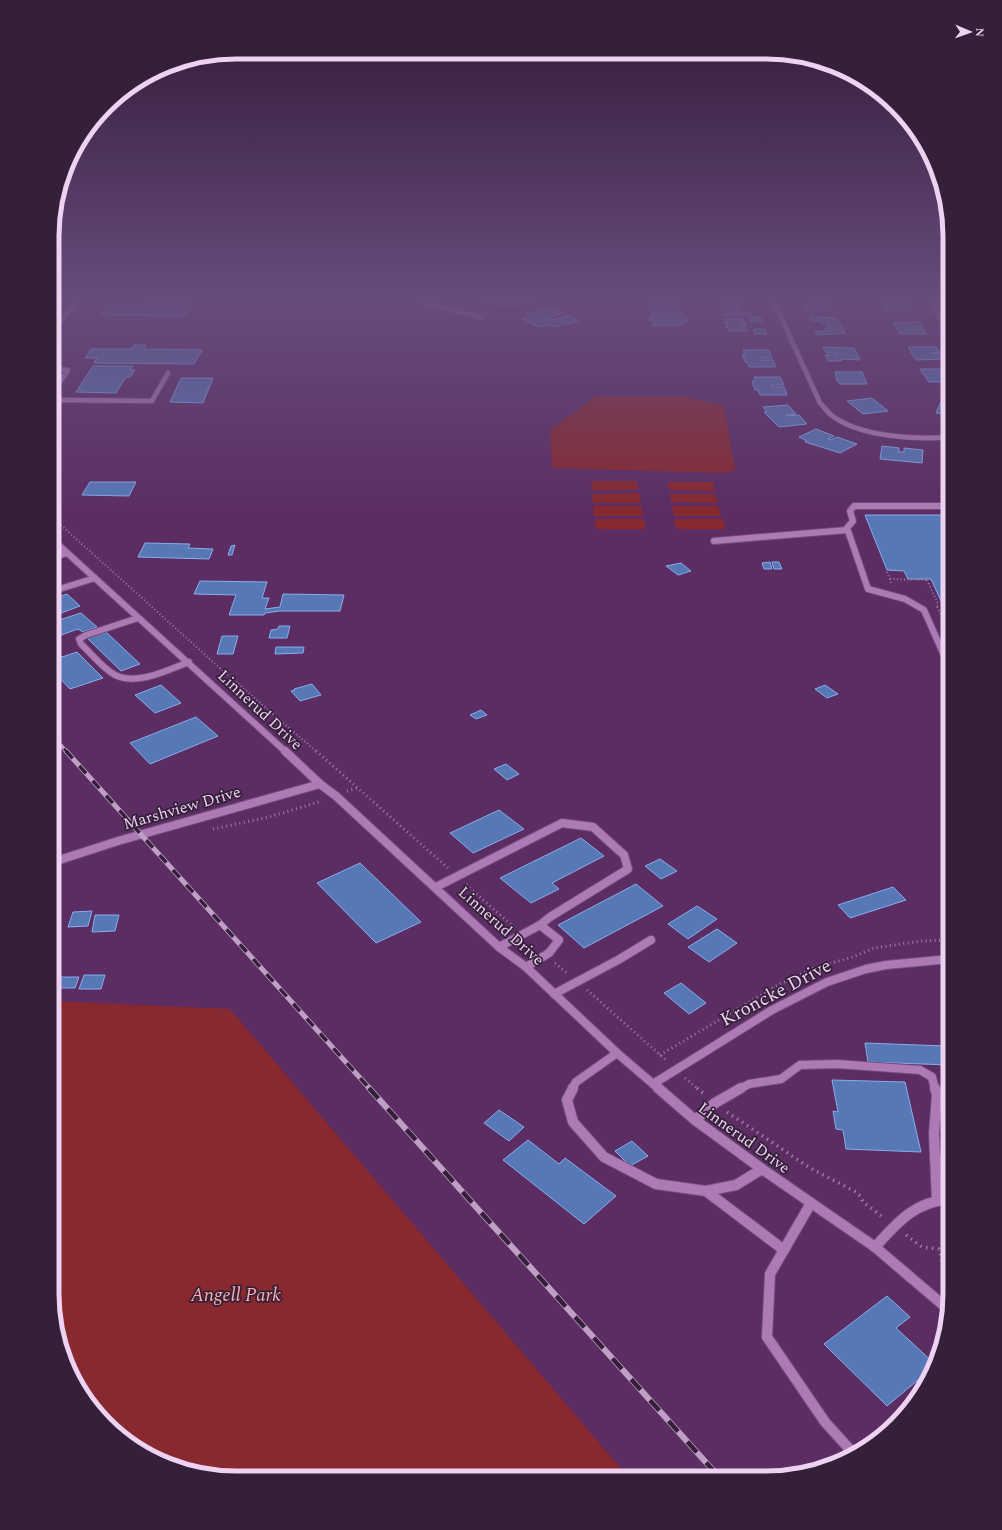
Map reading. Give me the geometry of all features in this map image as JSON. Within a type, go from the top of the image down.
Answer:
[{"type":"street","points":[[59,369],[68,370],[59,383]]},
{"type":"street","points":[[805,369],[820,403],[831,415],[846,424],[866,431],[895,436],[925,439],[943,438]]},
{"type":"street","points":[[59,400],[152,401],[168,373]]},
{"type":"street","points":[[943,506],[854,506],[850,511],[853,521],[848,526],[847,530],[868,589],[904,599],[924,610],[943,653]]},
{"type":"street","points":[[714,541],[847,530]]},
{"type":"street","name":"Linnerud Drive","points":[[59,546],[138,618],[189,662],[320,784],[336,796],[436,887],[499,947],[526,967],[617,1053],[653,1084],[695,1120],[762,1169],[875,1247],[943,1305]]},
{"type":"street","points":[[59,555],[67,553]]},
{"type":"street","points":[[59,589],[95,578]]},
{"type":"street","points":[[138,618],[86,635],[79,639],[81,644],[116,676],[124,679],[142,677],[189,662]]},
{"type":"street","name":"Marshview Drive","points":[[59,860],[118,841],[320,784]]},
{"type":"street","points":[[436,887],[562,824],[593,827],[624,855],[628,869],[550,917],[540,925],[499,947]]},
{"type":"street","points":[[526,967],[547,956],[556,947],[559,940],[540,925]]},
{"type":"street","points":[[554,994],[618,960],[651,940]]},
{"type":"street","name":"Kroncke Drive","points":[[653,1084],[675,1069],[755,1021],[808,991],[866,969],[892,963],[943,959]]},
{"type":"street","points":[[617,1053],[576,1082],[567,1100],[573,1122],[604,1157],[656,1184],[706,1191],[736,1185],[762,1169]]},
{"type":"street","points":[[695,1120],[715,1103],[749,1084],[782,1079],[800,1065],[837,1064],[920,1070],[932,1077],[937,1095],[934,1133],[937,1201]]},
{"type":"street","points":[[935,1160],[943,1161]]},
{"type":"street","points":[[706,1191],[784,1250]]},
{"type":"street","points":[[875,1247],[909,1213],[924,1203],[943,1200]]},
{"type":"street","points":[[811,1203],[770,1274],[767,1337],[825,1422],[850,1450]]},
{"type":"path","points":[[59,523],[213,662],[522,934]]},
{"type":"path","points":[[890,580],[926,580],[938,604],[937,607]]},
{"type":"path","points":[[208,830],[269,817],[313,804]]},
{"type":"path","points":[[547,956],[645,1040],[662,1057]]},
{"type":"path","points":[[688,1080],[715,1103],[791,1156],[828,1178],[850,1188]]},
{"type":"path","points":[[922,1247],[940,1249],[943,1262]]},
{"type":"green space","points":[[596,396],[684,396],[724,406],[735,470],[727,473],[552,468],[550,430]]},
{"type":"green space","points":[[591,481],[637,481],[638,490],[592,490]]},
{"type":"green space","points":[[668,482],[713,482],[715,491],[669,490]]},
{"type":"green space","points":[[639,493],[641,503],[593,503],[592,494]]},
{"type":"green space","points":[[670,494],[715,494],[718,503],[671,502]]},
{"type":"green space","points":[[593,506],[641,506],[643,516],[594,516]]},
{"type":"green space","points":[[672,506],[718,506],[721,516],[674,516]]},
{"type":"green space","points":[[595,519],[644,519],[646,529],[596,529]]},
{"type":"green space","points":[[674,519],[723,519],[725,529],[676,529]]},
{"type":"green space","name":"Angell Park","points":[[59,1001],[230,1009],[623,1471],[224,1471],[201,1468],[168,1458],[147,1447],[128,1434],[103,1411],[83,1383],[72,1362],[62,1329],[59,1306]]},
{"type":"building","points":[[91,369],[135,370],[130,377],[126,377],[116,393],[76,392]]},
{"type":"building","points":[[920,369],[943,369],[943,382],[929,382]]},
{"type":"building","points":[[835,372],[862,372],[867,384],[840,384],[837,381]]},
{"type":"building","points":[[754,377],[780,377],[784,385],[771,385],[772,387],[784,387],[787,395],[760,395],[758,390],[755,390],[752,381],[755,381]]},
{"type":"building","points":[[181,378],[213,378],[203,403],[170,402]]},
{"type":"building","points":[[872,398],[888,411],[863,414],[847,401]]},
{"type":"building","points":[[942,399],[943,399],[943,414],[936,413]]},
{"type":"building","points":[[788,405],[796,414],[786,415],[787,416],[799,415],[807,424],[779,427],[764,412],[767,412],[763,407]]},
{"type":"building","points":[[816,429],[834,436],[828,439],[830,440],[837,437],[857,444],[840,453],[805,442],[807,441],[799,437]]},
{"type":"building","points":[[882,446],[899,448],[899,452],[904,452],[904,448],[923,450],[922,463],[880,459]]},
{"type":"building","points":[[90,482],[136,482],[129,496],[82,495]]},
{"type":"building","points":[[865,515],[943,515],[943,606],[931,579],[908,579],[904,571],[887,570]]},
{"type":"building","points":[[145,543],[190,544],[188,548],[213,549],[209,559],[138,557]]},
{"type":"building","points":[[235,545],[232,555],[228,555],[231,546]]},
{"type":"building","points":[[770,562],[772,569],[764,569],[762,563]]},
{"type":"building","points":[[772,562],[779,562],[782,569],[774,569]]},
{"type":"building","points":[[681,563],[691,571],[678,575],[666,566]]},
{"type":"building","points":[[200,581],[267,582],[262,598],[269,598],[265,609],[280,607],[283,594],[344,595],[340,611],[280,611],[265,613],[264,615],[229,615],[236,595],[194,594]]},
{"type":"building","points":[[67,594],[80,606],[59,614],[59,597]]},
{"type":"building","points":[[81,613],[97,627],[83,632],[78,629],[59,636],[59,620]]},
{"type":"building","points":[[279,626],[290,626],[287,638],[269,638],[271,630],[278,629]]},
{"type":"building","points":[[106,632],[140,664],[121,671],[87,638]]},
{"type":"building","points":[[222,636],[238,636],[233,654],[217,654]]},
{"type":"building","points":[[276,647],[304,647],[303,653],[275,654]]},
{"type":"building","points":[[77,652],[103,678],[70,689],[59,677],[59,654],[62,657]]},
{"type":"building","points":[[312,684],[321,695],[300,701],[291,691],[295,690],[294,689]]},
{"type":"building","points":[[161,685],[181,703],[155,713],[135,695]]},
{"type":"building","points":[[825,685],[838,694],[827,698],[815,689]]},
{"type":"building","points":[[481,710],[487,715],[476,719],[470,715]]},
{"type":"building","points":[[196,717],[218,736],[150,764],[130,743]]},
{"type":"building","points":[[506,764],[519,774],[507,780],[494,769]]},
{"type":"building","points":[[499,810],[524,829],[473,853],[450,833]]},
{"type":"building","points":[[581,838],[604,856],[552,883],[559,889],[531,903],[500,878]]},
{"type":"building","points":[[660,859],[677,871],[661,879],[645,866]]},
{"type":"building","points":[[360,863],[421,922],[376,943],[317,883]]},
{"type":"building","points":[[636,884],[663,906],[584,948],[558,925]]},
{"type":"building","points":[[893,887],[906,900],[850,918],[838,905]]},
{"type":"building","points":[[697,906],[717,919],[688,939],[668,924]]},
{"type":"building","points":[[92,911],[88,926],[68,927],[73,912]]},
{"type":"building","points":[[95,915],[119,915],[115,931],[92,932]]},
{"type":"building","points":[[717,929],[737,943],[709,962],[688,947]]},
{"type":"building","points":[[84,975],[105,975],[101,989],[79,989]]},
{"type":"building","points":[[59,977],[79,977],[75,988],[59,988]]},
{"type":"building","points":[[681,983],[706,1003],[689,1014],[664,993]]},
{"type":"building","points":[[865,1043],[943,1046],[943,1065],[868,1062]]},
{"type":"building","points":[[832,1080],[905,1082],[921,1152],[846,1149],[843,1130],[836,1129],[833,1111],[838,1112]]},
{"type":"building","points":[[499,1110],[524,1127],[509,1141],[484,1123]]},
{"type":"building","points":[[528,1140],[559,1164],[565,1158],[616,1196],[584,1224],[503,1160]]},
{"type":"building","points":[[632,1141],[648,1156],[630,1166],[615,1151]]},
{"type":"building","points":[[887,1296],[910,1317],[896,1328],[931,1360],[923,1376],[887,1406],[824,1344]]},
{"type":"railway","points":[[59,743],[67,752]]},
{"type":"railway","points":[[66,751],[370,1089]]},
{"type":"railway","points":[[369,1088],[714,1471]]}]
